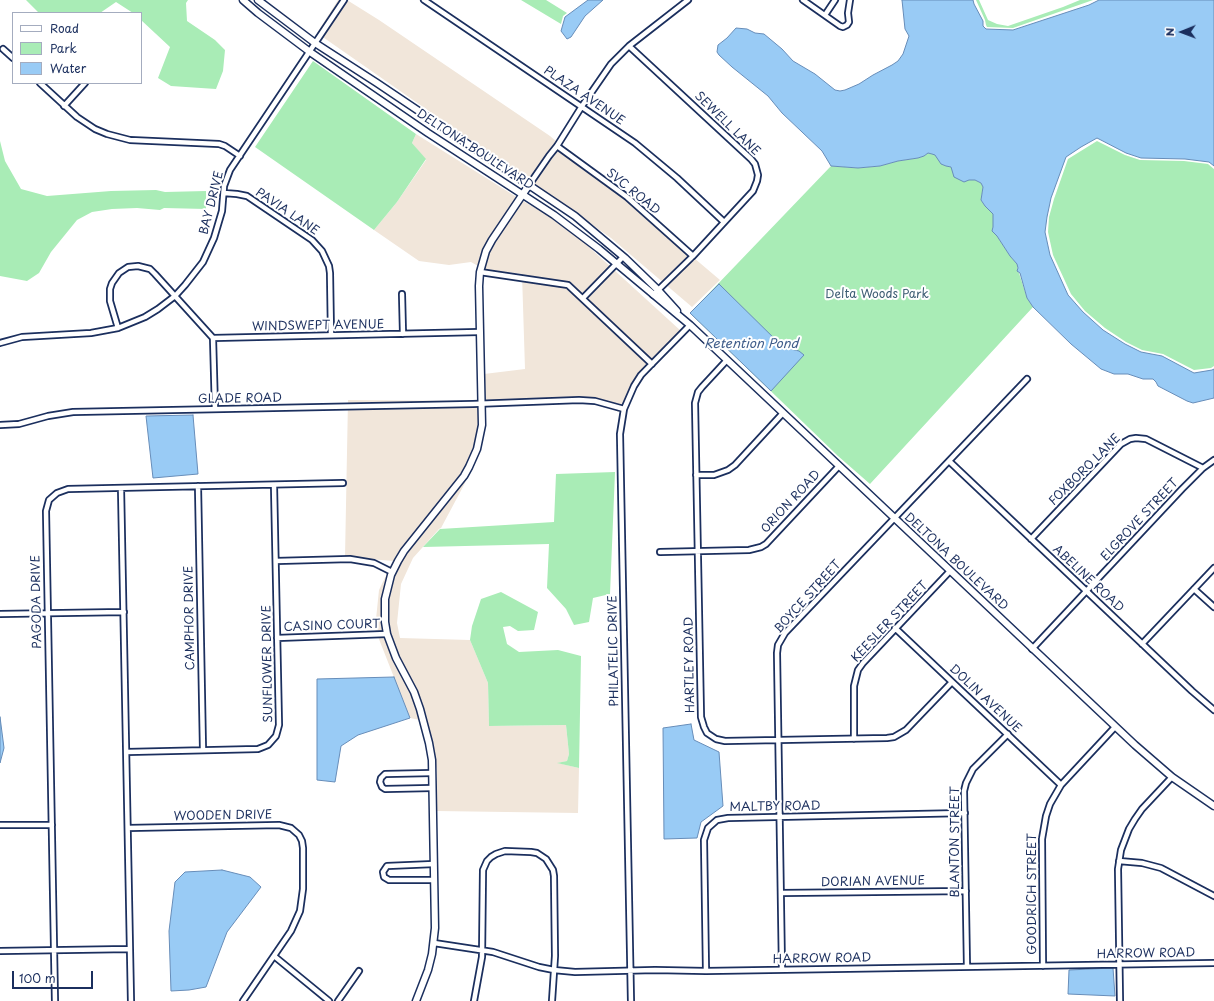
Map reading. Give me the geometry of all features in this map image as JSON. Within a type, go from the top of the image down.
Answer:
[{"type":"main road","name":"DELTONA BOULEVARD","points":[[243,0],[268,21],[310,52],[579,232],[616,265],[690,325]]},
{"type":"main road","name":"DELTONA BOULEVARD","points":[[258,0],[315,43],[377,82],[575,216],[624,256],[690,325],[1115,727],[1172,777],[1214,806]]},
{"type":"main road","points":[[426,131],[434,120]]},
{"type":"main road","points":[[416,1001],[428,970],[434,943],[432,773],[429,743],[420,710],[410,685],[393,653],[387,634],[385,599],[392,572],[404,551],[464,476],[477,449],[482,425],[479,332],[480,272],[486,251],[492,240],[529,185]]},
{"type":"street","name":"BAY DRIVE","points":[[0,343],[22,337],[91,333],[118,328],[158,309],[175,296],[195,273],[210,249],[219,224],[227,178],[240,156],[344,0]]},
{"type":"street","name":"PLAZA AVENUE","points":[[424,0],[635,143],[658,161],[724,222]]},
{"type":"street","points":[[529,185],[557,146],[611,64],[629,46],[688,0]]},
{"type":"street","points":[[803,0],[843,27],[849,22],[848,13],[850,0]]},
{"type":"street","points":[[825,15],[835,0]]},
{"type":"street","name":"SEWELL LANE","points":[[629,46],[751,159],[755,164],[758,175],[756,186],[753,191],[693,256],[653,295]]},
{"type":"street","points":[[3,49],[12,57]]},
{"type":"street","points":[[41,84],[64,106],[85,123],[101,132],[118,138],[130,140],[220,144],[240,156]]},
{"type":"street","points":[[64,106],[85,84]]},
{"type":"street","name":"SVC ROAD","points":[[557,146],[627,197],[693,256]]},
{"type":"street","name":"PAVIA LANE","points":[[224,193],[247,196],[312,240],[322,251],[326,258],[330,273],[331,335]]},
{"type":"street","points":[[583,298],[624,256]]},
{"type":"street","points":[[118,328],[109,295],[112,282],[115,277],[128,267],[138,266],[150,269],[213,338],[215,409]]},
{"type":"street","points":[[480,272],[568,285],[652,364]]},
{"type":"street","points":[[402,294],[403,334]]},
{"type":"street","name":"PHILATELIC DRIVE","points":[[631,1001],[620,434],[624,409],[634,386],[641,375],[690,325]]},
{"type":"street","name":"WINDSWEPT AVENUE","points":[[213,338],[479,332]]},
{"type":"street","name":"HARTLEY ROAD","points":[[727,360],[702,387],[695,403],[701,717],[704,728],[711,737],[720,741],[887,738],[906,730],[952,682]]},
{"type":"street","name":"BOYCE STREET","points":[[782,970],[777,653],[781,639],[785,633],[1026,379]]},
{"type":"street","name":"GLADE ROAD","points":[[0,425],[19,424],[48,416],[73,412],[583,400],[607,403],[624,409]]},
{"type":"street","points":[[696,475],[714,474],[728,470],[735,465],[783,413]]},
{"type":"street","name":"FOXBORO LANE","points":[[1031,539],[1121,444],[1130,439],[1146,439],[1204,468]]},
{"type":"street","name":"ELGROVE STREET","points":[[1032,649],[1182,489],[1214,460]]},
{"type":"street","name":"ABELINE ROAD","points":[[949,461],[1192,691],[1214,710]]},
{"type":"street","name":"ORION ROAD","points":[[660,552],[749,550],[761,547],[766,544],[839,466]]},
{"type":"street","name":"PAGODA DRIVE","points":[[55,1001],[47,614],[46,511],[49,500],[57,492],[68,489],[343,483]]},
{"type":"street","name":"SUNFLOWER DRIVE","points":[[126,752],[258,749],[268,745],[276,736],[280,725],[274,485]]},
{"type":"street","name":"CAMPHOR DRIVE","points":[[198,486],[203,750]]},
{"type":"street","points":[[121,488],[131,1001]]},
{"type":"street","points":[[276,561],[350,559],[374,563],[392,572]]},
{"type":"street","points":[[1142,644],[1214,568]]},
{"type":"street","name":"KEESLER STREET","points":[[854,739],[854,686],[855,678],[863,663],[950,571]]},
{"type":"street","points":[[1194,589],[1214,607]]},
{"type":"street","points":[[0,614],[124,612]]},
{"type":"street","name":"DOLIN AVENUE","points":[[895,628],[1061,785]]},
{"type":"street","name":"CASINO COURT","points":[[277,638],[387,634]]},
{"type":"street","name":"GOODRICH STREET","points":[[1043,966],[1042,839],[1046,816],[1050,804],[1061,785],[1115,727]]},
{"type":"street","name":"BLANTON STREET","points":[[967,967],[964,791],[969,776],[978,763],[1008,734]]},
{"type":"street","points":[[432,773],[385,774],[381,778],[380,782],[382,787],[385,789],[432,788]]},
{"type":"street","points":[[1120,1001],[1119,860],[1124,840],[1135,819],[1142,809],[1172,777]]},
{"type":"street","name":"MALTBY ROAD","points":[[706,971],[704,840],[706,832],[712,824],[722,819],[965,813]]},
{"type":"street","points":[[0,825],[52,825]]},
{"type":"street","name":"WOODEN DRIVE","points":[[128,828],[279,825],[295,831],[302,841],[303,889],[302,900],[296,922],[243,1001]]},
{"type":"street","points":[[474,1001],[482,951],[482,875],[484,866],[491,857],[502,852],[537,853],[546,859],[550,864],[554,876],[555,956],[552,1001]]},
{"type":"street","points":[[1119,860],[1142,863],[1161,868],[1214,896]]},
{"type":"street","points":[[434,864],[387,866],[383,872],[384,877],[390,880],[434,880]]},
{"type":"street","name":"DORIAN AVENUE","points":[[781,893],[966,891]]},
{"type":"street","name":"HARROW ROAD","points":[[434,943],[493,952],[525,964],[554,970],[574,972],[1214,963]]},
{"type":"street","points":[[0,950],[130,949]]},
{"type":"street","points":[[274,956],[329,1001]]},
{"type":"street","points":[[338,1001],[359,971]]},
{"type":"shaded area","points":[[338,0],[347,0],[379,20],[550,136],[720,280],[692,307],[611,238],[317,33]]},
{"type":"shaded area","points":[[416,134],[518,198],[489,239],[483,250],[478,266],[471,262],[449,265],[419,261],[374,230],[397,202],[426,160],[412,143]]},
{"type":"shaded area","points":[[523,201],[567,227],[681,331],[618,412],[605,403],[582,398],[486,403],[484,410],[484,374],[525,369],[522,274],[484,269],[489,252]]},
{"type":"shaded area","points":[[348,400],[478,401],[477,436],[471,457],[461,474],[401,549],[388,574],[382,599],[382,622],[388,648],[411,693],[420,720],[410,718],[375,629],[379,590],[393,561],[345,557]]},
{"type":"shaded area","points":[[467,476],[465,483],[441,528],[413,558],[401,584],[397,623],[400,638],[470,640],[488,683],[489,726],[566,725],[569,754],[567,761],[558,763],[579,768],[578,813],[436,811],[437,771],[428,723],[416,691],[394,647],[388,622],[388,600],[394,575],[406,552]]},
{"type":"green space","points":[[26,0],[188,0],[186,3],[187,21],[215,40],[225,50],[223,71],[216,89],[171,86],[158,78],[170,47],[142,21],[142,12],[131,12],[116,2],[101,12],[38,12]]},
{"type":"green space","points":[[521,0],[546,0],[567,13],[563,16],[561,24]]},
{"type":"green space","points":[[976,0],[979,0],[988,20],[997,24],[1008,26],[1080,0],[1093,0],[1013,28],[987,27]]},
{"type":"green space","points":[[313,61],[416,134],[412,143],[426,159],[397,202],[374,230],[255,147]]},
{"type":"green space","points":[[0,141],[5,161],[21,189],[47,196],[111,191],[206,191],[206,209],[164,208],[160,210],[137,208],[112,209],[92,212],[77,220],[51,252],[39,273],[27,281],[0,276]]},
{"type":"green space","points":[[1097,141],[1125,155],[1140,160],[1184,161],[1208,164],[1214,169],[1214,366],[1211,368],[1194,370],[1163,354],[1142,350],[1126,342],[1105,328],[1085,311],[1071,294],[1053,255],[1048,232],[1049,217],[1068,159]]},
{"type":"green space","name":"Delta Woods Park","points":[[928,153],[935,154],[941,164],[951,167],[969,180],[975,180],[981,183],[983,187],[981,200],[993,214],[992,231],[1017,264],[1027,298],[1033,307],[870,484],[838,456],[690,313],[831,166],[858,168],[880,166],[918,158]]},
{"type":"green space","points":[[615,472],[610,594],[593,598],[589,622],[574,625],[566,609],[547,588],[549,544],[423,547],[440,529],[554,522],[556,474]]},
{"type":"green space","points":[[501,592],[538,612],[534,630],[518,631],[510,626],[503,627],[507,644],[519,652],[558,650],[581,656],[579,768],[557,763],[567,761],[569,754],[566,725],[489,726],[488,683],[470,640],[472,626],[481,599]]},
{"type":"water","points":[[588,0],[603,0],[585,16],[571,37],[567,39],[561,31],[565,17]]},
{"type":"water","points":[[902,0],[973,0],[983,21],[983,26],[986,29],[1013,30],[1089,5],[1099,0],[1214,0],[1214,166],[1209,162],[1185,159],[1141,158],[1126,153],[1097,138],[1066,157],[1051,198],[1045,232],[1050,255],[1068,295],[1083,312],[1103,330],[1141,352],[1162,356],[1194,373],[1214,369],[1214,398],[1193,403],[1158,386],[1153,379],[1143,379],[1128,374],[1114,374],[1101,369],[1071,344],[1033,307],[1027,298],[1020,273],[1017,271],[1017,264],[992,231],[993,214],[981,200],[983,187],[981,183],[975,180],[964,182],[954,177],[951,167],[941,164],[935,155],[928,153],[918,158],[880,166],[858,168],[831,166],[822,151],[782,113],[768,96],[732,67],[717,52],[718,45],[736,28],[747,29],[755,33],[764,34],[782,49],[793,61],[815,74],[835,90],[845,90],[859,84],[892,65],[898,61],[903,54],[909,36],[905,29]]},
{"type":"water","name":"Retention Pond","points":[[719,284],[783,347],[799,351],[804,355],[771,391],[690,313]]},
{"type":"water","points":[[193,415],[198,474],[153,478],[146,416]]},
{"type":"water","points":[[394,677],[410,718],[358,735],[341,746],[335,782],[317,780],[317,679]]},
{"type":"water","points":[[0,717],[4,748],[0,763]]},
{"type":"water","points":[[691,724],[694,740],[719,752],[723,806],[701,822],[697,838],[664,839],[663,728]]},
{"type":"water","points":[[222,870],[250,877],[261,887],[227,932],[206,987],[171,991],[169,931],[175,882],[185,872]]},
{"type":"water","points":[[1113,968],[1115,996],[1068,994],[1069,970]]}]
